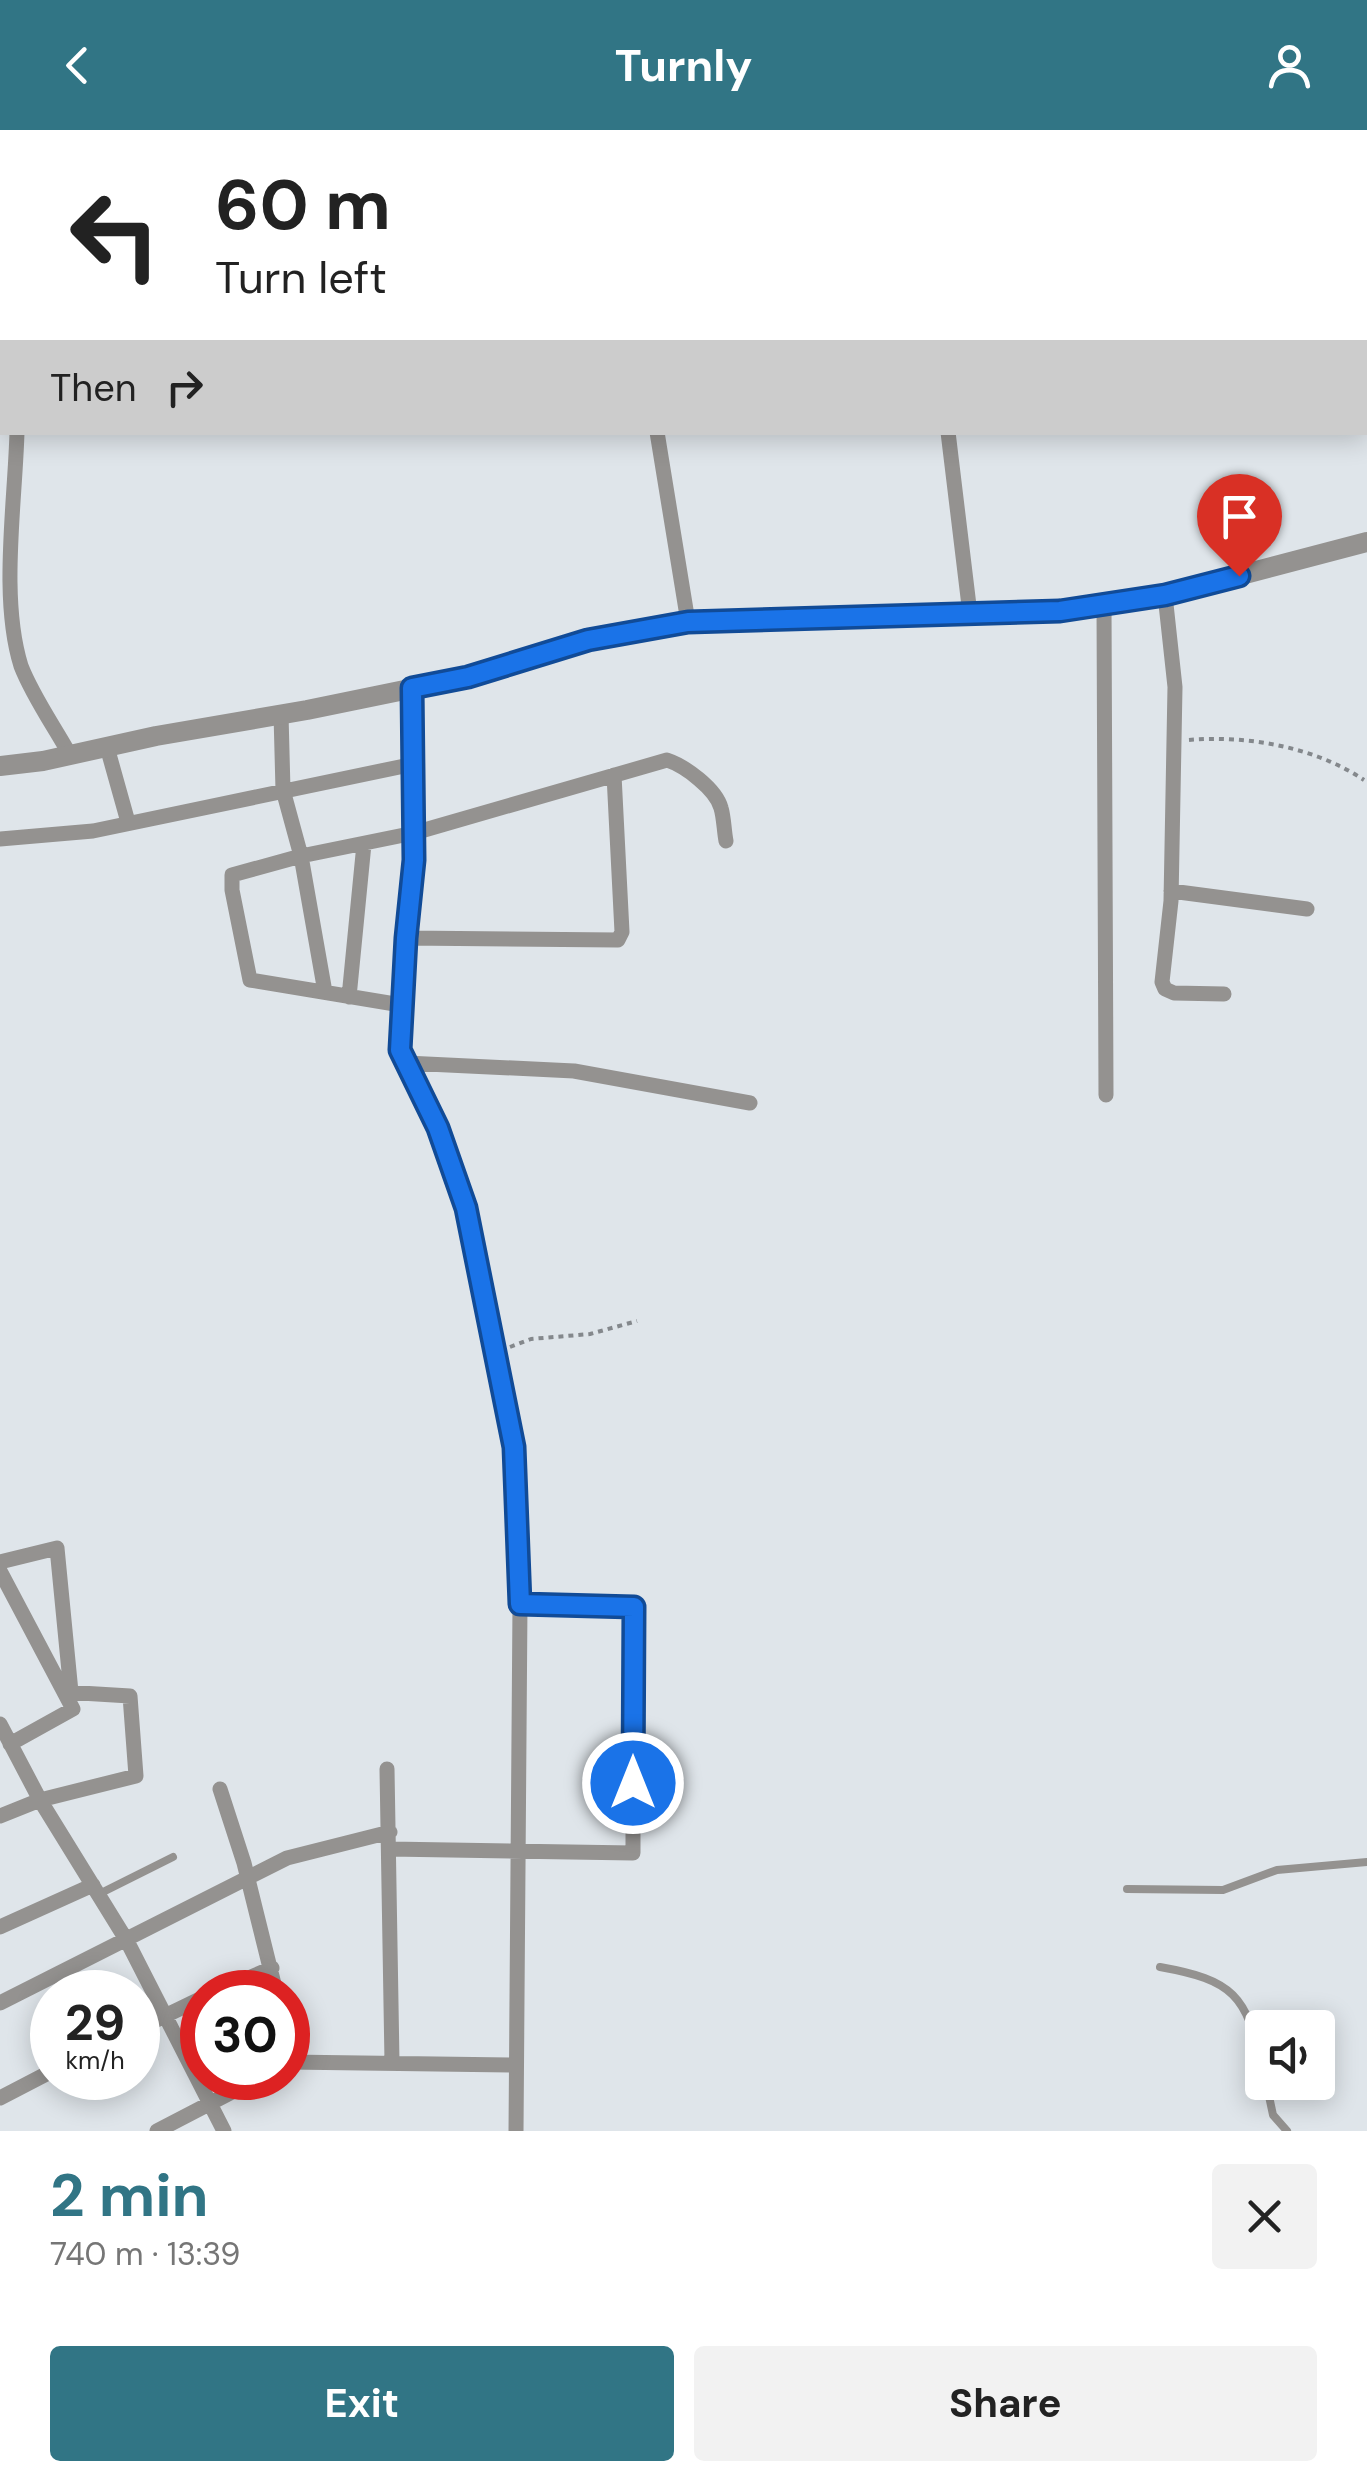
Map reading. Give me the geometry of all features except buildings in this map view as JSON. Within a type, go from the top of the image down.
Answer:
[{"type":"street","points":[[16,435],[8,472],[11,629],[22,667],[70,755]]},
{"type":"street","points":[[657,435],[688,622]]},
{"type":"street","points":[[948,435],[970,614]]},
{"type":"street","points":[[0,766],[468,677],[588,640],[688,622],[1060,611],[1165,595],[1367,542]]},
{"type":"street","points":[[1165,595],[1175,687],[1172,890],[1162,982],[1165,990],[1174,993],[1224,994]]},
{"type":"street","points":[[1104,604],[1106,1096]]},
{"type":"street","points":[[412,688],[414,860],[400,1050],[438,1128],[466,1208],[514,1447],[520,1604],[516,2131]]},
{"type":"street","points":[[281,714],[283,790],[301,856],[325,992]]},
{"type":"street","points":[[108,747],[128,822]]},
{"type":"street","points":[[401,1005],[250,980],[232,875],[414,833],[668,760],[676,762],[714,794],[721,807],[726,841]]},
{"type":"street","points":[[0,839],[93,831],[414,764]]},
{"type":"street","points":[[406,938],[618,940],[622,932],[614,774]]},
{"type":"street","points":[[349,997],[364,844]]},
{"type":"street","points":[[1172,890],[1307,909]]},
{"type":"street","points":[[406,1062],[574,1072],[750,1103]]},
{"type":"street","points":[[0,1562],[57,1548],[68,1692],[73,1709],[4,1735],[127,1941],[224,2131]]},
{"type":"street","points":[[0,1571],[68,1692]]},
{"type":"street","points":[[390,1850],[633,1854],[634,1607],[520,1604]]},
{"type":"street","points":[[0,1816],[40,1800],[136,1776],[130,1696],[68,1692]]},
{"type":"street","points":[[387,1769],[392,2062]]},
{"type":"street","points":[[220,1789],[272,1968],[267,1970]]},
{"type":"street","points":[[0,2002],[287,1858],[390,1832]]},
{"type":"street","points":[[0,1927],[96,1890]]},
{"type":"street","points":[[160,2017],[180,2008]]},
{"type":"street","points":[[310,2060],[516,2065]]},
{"type":"street","points":[[0,2098],[30,2082]]},
{"type":"street","points":[[156,2131],[218,2100]]},
{"type":"lane","points":[[96,1890],[173,1857]]},
{"type":"lane","points":[[1127,1890],[1223,1890],[1277,1870],[1367,1862]]},
{"type":"lane","points":[[1160,1967],[1202,1975],[1229,1989],[1245,2013]]},
{"type":"lane","points":[[1270,2100],[1273,2115],[1287,2131]]},
{"type":"path","points":[[1174,742],[1220,739],[1274,746],[1318,756],[1364,780]]},
{"type":"path","points":[[496,1353],[532,1339],[590,1334],[637,1320]]},
{"type":"route","points":[[633,1783],[634,1607],[520,1604],[514,1447],[466,1208],[438,1128],[400,1050],[414,860],[412,688],[468,677],[588,640],[688,622],[1060,611],[1165,595],[1239,576]]}]
